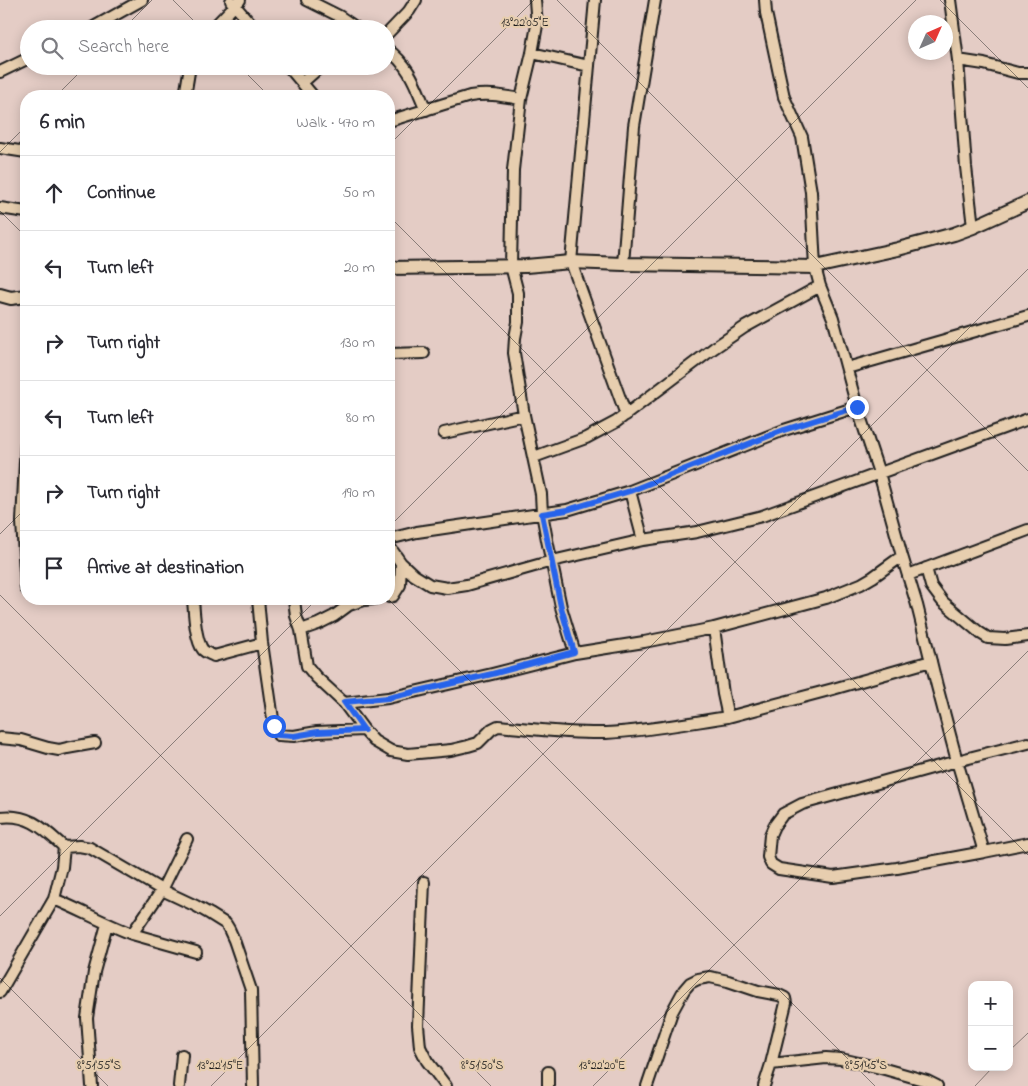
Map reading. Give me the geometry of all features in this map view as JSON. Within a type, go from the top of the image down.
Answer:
[{"type":"street","points":[[106,20],[142,0]]},
{"type":"street","points":[[307,0],[345,20]]},
{"type":"street","points":[[395,26],[409,11],[416,0]]},
{"type":"street","points":[[535,0],[537,25],[522,99],[513,170],[511,266],[518,293],[518,322],[514,353],[524,415],[541,494],[542,514],[561,607],[574,652]]},
{"type":"street","points":[[595,0],[571,262],[626,415]]},
{"type":"street","points":[[622,264],[634,126],[655,0]]},
{"type":"street","points":[[765,0],[766,13],[784,97],[802,137],[811,192],[815,267],[820,286],[833,318],[857,407],[880,473],[917,605],[957,761],[984,852]]},
{"type":"street","points":[[950,0],[958,60],[966,168],[973,227]]},
{"type":"street","points":[[220,20],[235,2],[248,20]]},
{"type":"street","points":[[532,53],[588,66]]},
{"type":"street","points":[[395,56],[409,72],[426,110]]},
{"type":"street","points":[[958,60],[984,64],[1018,73],[1028,72]]},
{"type":"street","points":[[0,72],[20,62]]},
{"type":"street","points":[[187,90],[189,75]]},
{"type":"street","points":[[295,75],[308,90]]},
{"type":"street","points":[[302,83],[311,75]]},
{"type":"street","points":[[395,119],[470,96],[493,94],[522,99]]},
{"type":"street","points":[[0,148],[20,151]]},
{"type":"street","points":[[395,268],[511,266],[571,262],[815,267],[898,249],[954,234],[1028,202]]},
{"type":"street","points":[[0,208],[20,211]]},
{"type":"street","points":[[534,457],[586,438],[616,422],[745,327],[820,286]]},
{"type":"street","points":[[0,295],[11,298],[20,297]]},
{"type":"street","points":[[847,368],[1028,316]]},
{"type":"street","points":[[395,354],[424,353]]},
{"type":"street","points":[[395,538],[417,532],[567,510],[630,491],[784,430],[857,407]]},
{"type":"street","points":[[444,433],[524,415]]},
{"type":"street","points":[[395,554],[414,575],[430,585],[447,588],[480,582],[552,561],[643,540],[697,532],[762,516],[1028,419]]},
{"type":"street","points":[[630,491],[643,540]]},
{"type":"street","points":[[908,576],[1028,530]]},
{"type":"street","points":[[344,702],[388,698],[492,674],[574,652],[644,642],[714,628],[826,598],[873,578],[902,556]]},
{"type":"street","points":[[395,592],[400,585],[401,563]]},
{"type":"street","points":[[926,568],[931,586],[943,602],[980,633],[988,638],[1005,639],[1028,636]]},
{"type":"street","points":[[194,605],[197,634],[202,649],[207,653],[214,656],[262,642]]},
{"type":"street","points":[[259,605],[274,726],[278,735],[294,736],[318,732],[364,730]]},
{"type":"street","points":[[295,605],[307,666],[344,702],[374,741],[391,751],[408,754],[450,750],[478,743],[492,729],[498,726],[605,733],[649,730],[728,717],[931,661]]},
{"type":"street","points":[[301,630],[318,624],[352,605]]},
{"type":"street","points":[[714,628],[728,717]]},
{"type":"street","points":[[0,738],[21,740],[59,750],[95,743]]},
{"type":"street","points":[[1028,743],[802,804],[783,814],[774,826],[770,835],[768,858],[771,864],[779,869],[832,877],[897,868],[1028,843]]},
{"type":"street","points":[[0,817],[10,815],[28,819],[40,826],[64,847],[78,846],[90,848],[162,890],[226,924],[252,990],[253,1086]]},
{"type":"street","points":[[132,934],[162,890],[187,839]]},
{"type":"street","points":[[0,992],[54,898],[62,867],[64,847]]},
{"type":"street","points":[[424,882],[418,1025],[420,1047],[427,1061],[446,1086]]},
{"type":"street","points":[[54,898],[132,934],[196,952]]},
{"type":"street","points":[[92,1086],[87,1018],[94,972],[107,924]]},
{"type":"street","points":[[647,1086],[672,1012],[684,990],[690,983],[698,979],[710,978],[728,981],[785,998],[786,1003],[764,1086]]},
{"type":"street","points":[[179,1086],[182,1055]]},
{"type":"street","points":[[771,1064],[841,1058],[927,1081],[937,1086]]},
{"type":"street","points":[[548,1072],[548,1086]]},
{"type":"route","points":[[274,726],[278,735],[294,736],[318,732],[364,730],[344,702],[388,698],[492,674],[574,652],[561,607],[542,514],[567,510],[630,491],[784,430],[857,407]]}]
